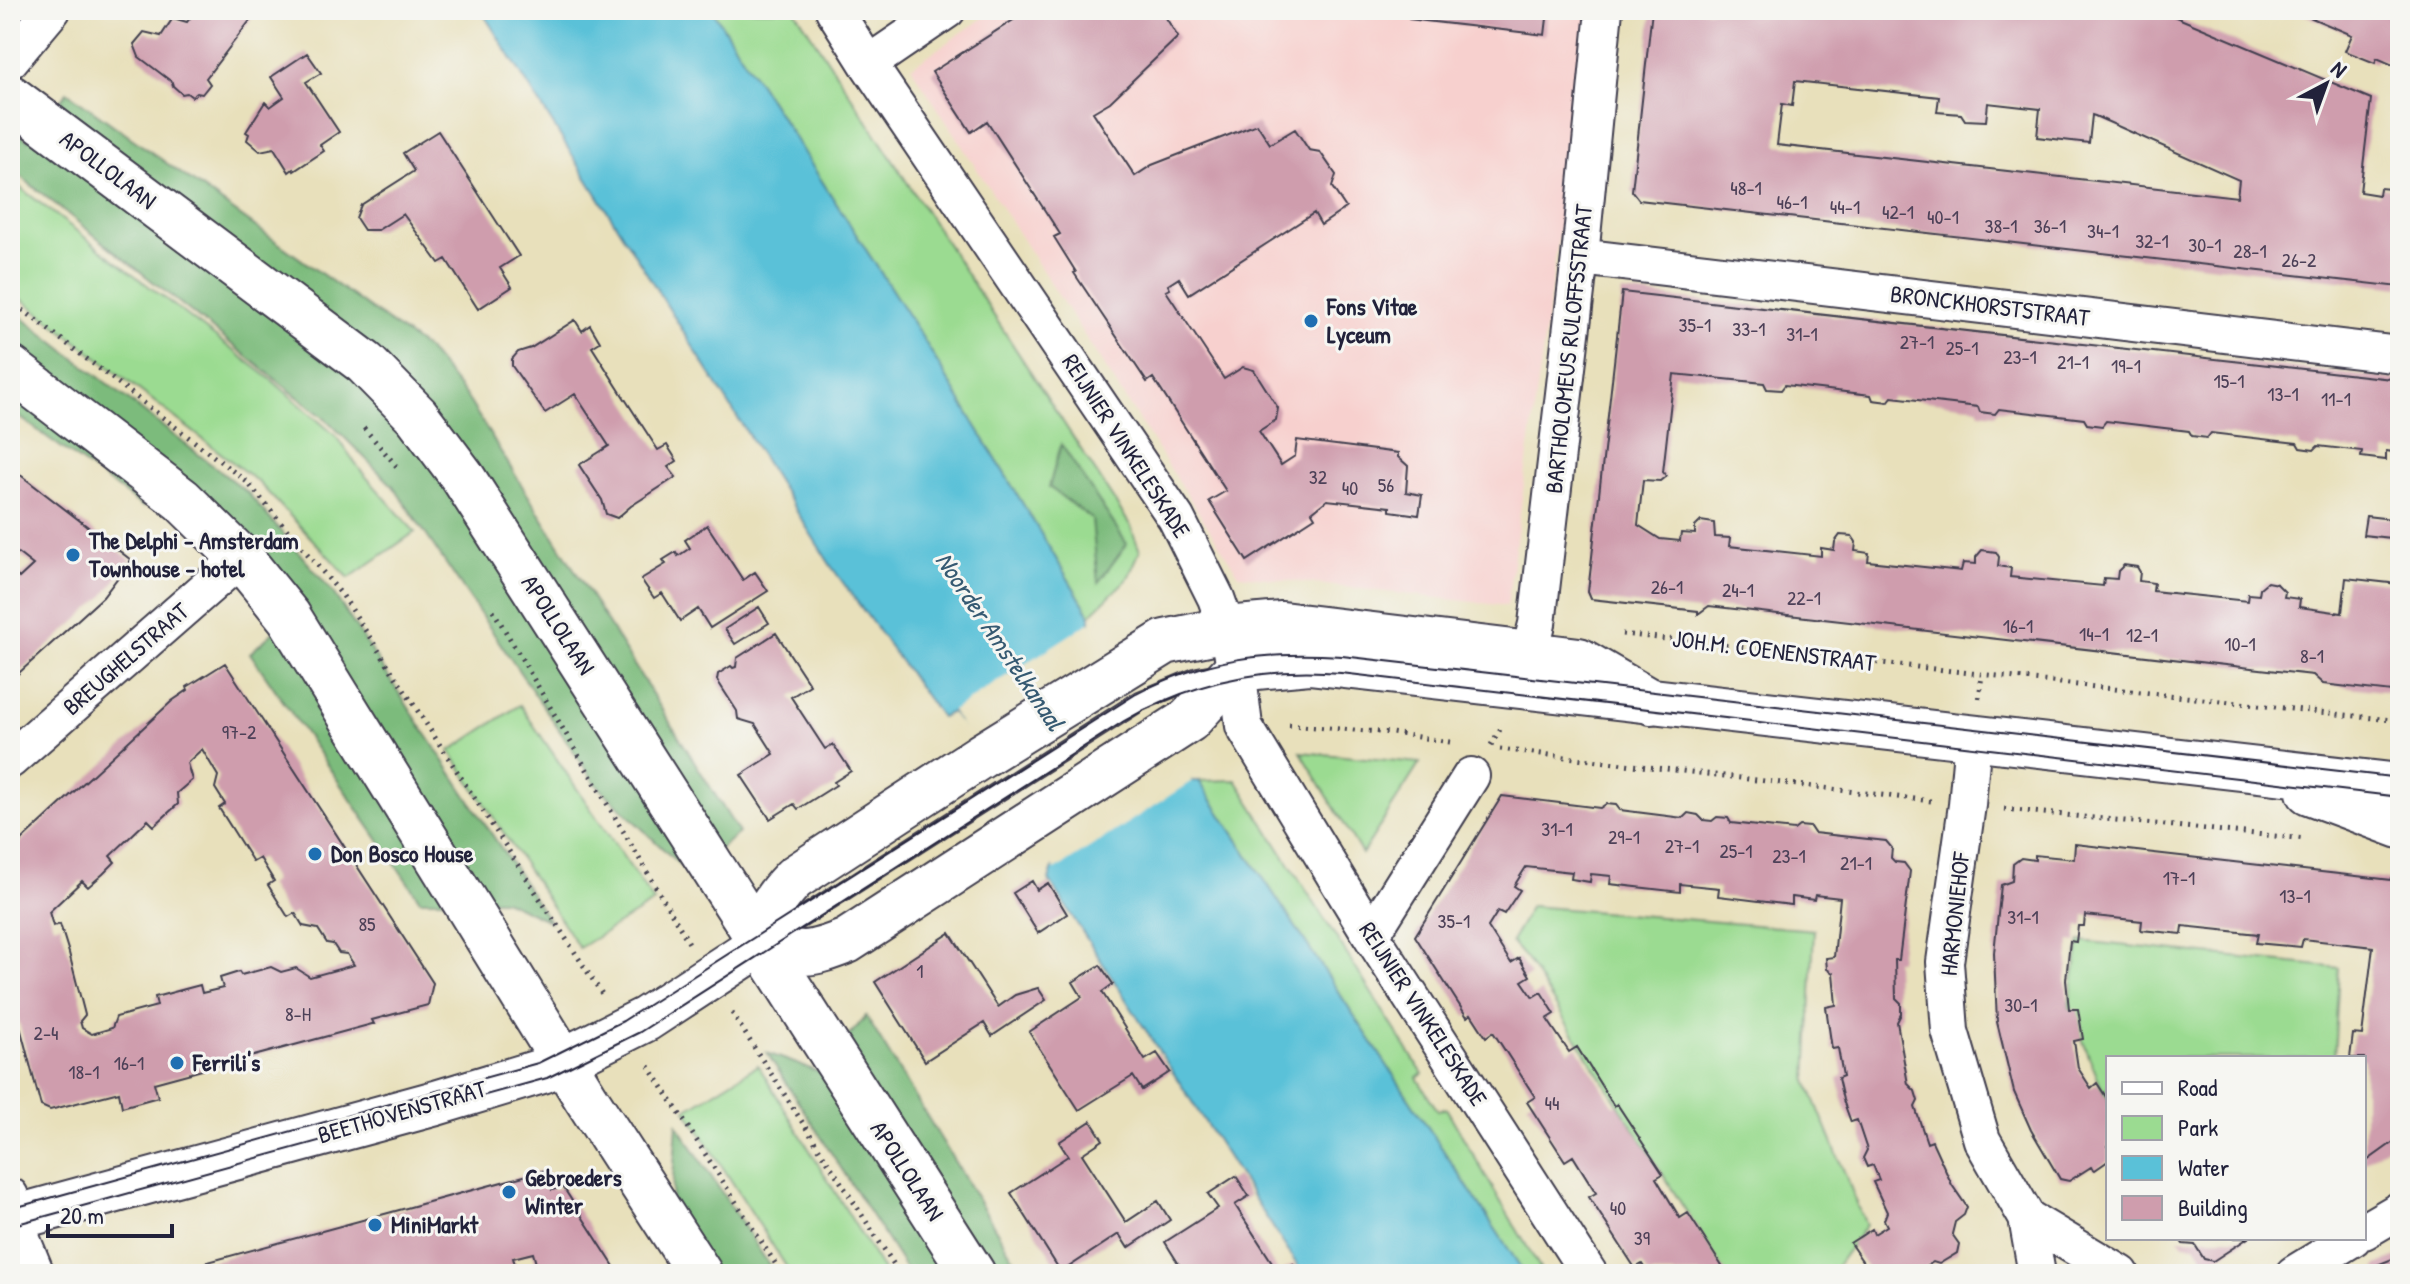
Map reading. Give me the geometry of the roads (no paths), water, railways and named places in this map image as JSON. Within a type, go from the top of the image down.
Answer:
[{"type":"street","points":[[10,60],[52,10]]},
{"type":"street","name":"REIJNIER VINKELESKADE","points":[[834,10],[1176,518],[1226,632],[1244,726],[1371,935],[1589,1274]]},
{"type":"street","points":[[868,64],[947,10]]},
{"type":"street","name":"BARTHOLOMEUS RULOFFSSTRAAT","points":[[1526,669],[1537,624],[1580,257],[1604,10]]},
{"type":"street","name":"APOLLOLAAN","points":[[10,97],[365,363],[417,416],[462,476],[973,1274]]},
{"type":"street","name":"BRONCKHORSTSTRAAT","points":[[1580,257],[2400,355]]},
{"type":"street","points":[[10,368],[182,500],[241,558],[289,617],[700,1274]]},
{"type":"street","name":"BREUGHELSTRAAT","points":[[10,760],[241,558]]},
{"type":"street","points":[[1226,632],[1189,720],[1141,702],[992,772],[794,878],[775,898],[767,912],[762,943],[795,953],[815,954],[847,941],[1026,826],[1141,702],[1165,642],[1226,632],[1309,662],[1526,669],[1651,702],[2400,786]]},
{"type":"street","name":"HARMONIEHOF","points":[[1973,738],[1945,962],[1950,1031],[1982,1140],[2027,1218],[2037,1274]]},
{"type":"street","points":[[1371,935],[1480,762]]},
{"type":"street","points":[[2248,767],[2400,826]]},
{"type":"street","name":"BEETHOVENSTRAAT","points":[[11,1212],[436,1103],[542,1071],[646,1019],[762,943]]},
{"type":"street","points":[[2366,1230],[2400,1210]]},
{"type":"street","points":[[11,1212],[36,1274]]},
{"type":"street","name":"HARMONIEHOF","points":[[2027,1218],[2121,1274]]},
{"type":"street","points":[[2294,1274],[2350,1240]]},
{"type":"water","name":"Noorder Amstelkanaal","points":[[481,10],[712,10],[922,337],[1090,615],[1090,631],[1186,777],[1199,781],[1525,1274],[1303,1274],[1049,880],[1054,865],[978,745],[952,712],[941,717],[831,566]]},
{"type":"tram line","points":[[10,1209],[538,1063],[623,1021],[1136,694],[1187,672],[1236,660],[1286,655],[1342,656],[2400,778]]},
{"type":"tram line","points":[[10,1226],[547,1078],[640,1032],[1124,721],[1176,696],[1256,675],[1312,671],[1341,673],[2400,797]]},
{"type":"place","name":"Fons Vitae Lyceum","points":[[1311,321]]},
{"type":"place","name":"The Delphi - Amsterdam Townhouse - hotel","points":[[73,555]]},
{"type":"place","name":"Don Bosco House","points":[[315,854]]},
{"type":"place","name":"Ferrili's","points":[[177,1063]]},
{"type":"place","name":"Gebroeders Winter","points":[[509,1192]]},
{"type":"place","name":"MiniMarkt","points":[[375,1225]]}]
